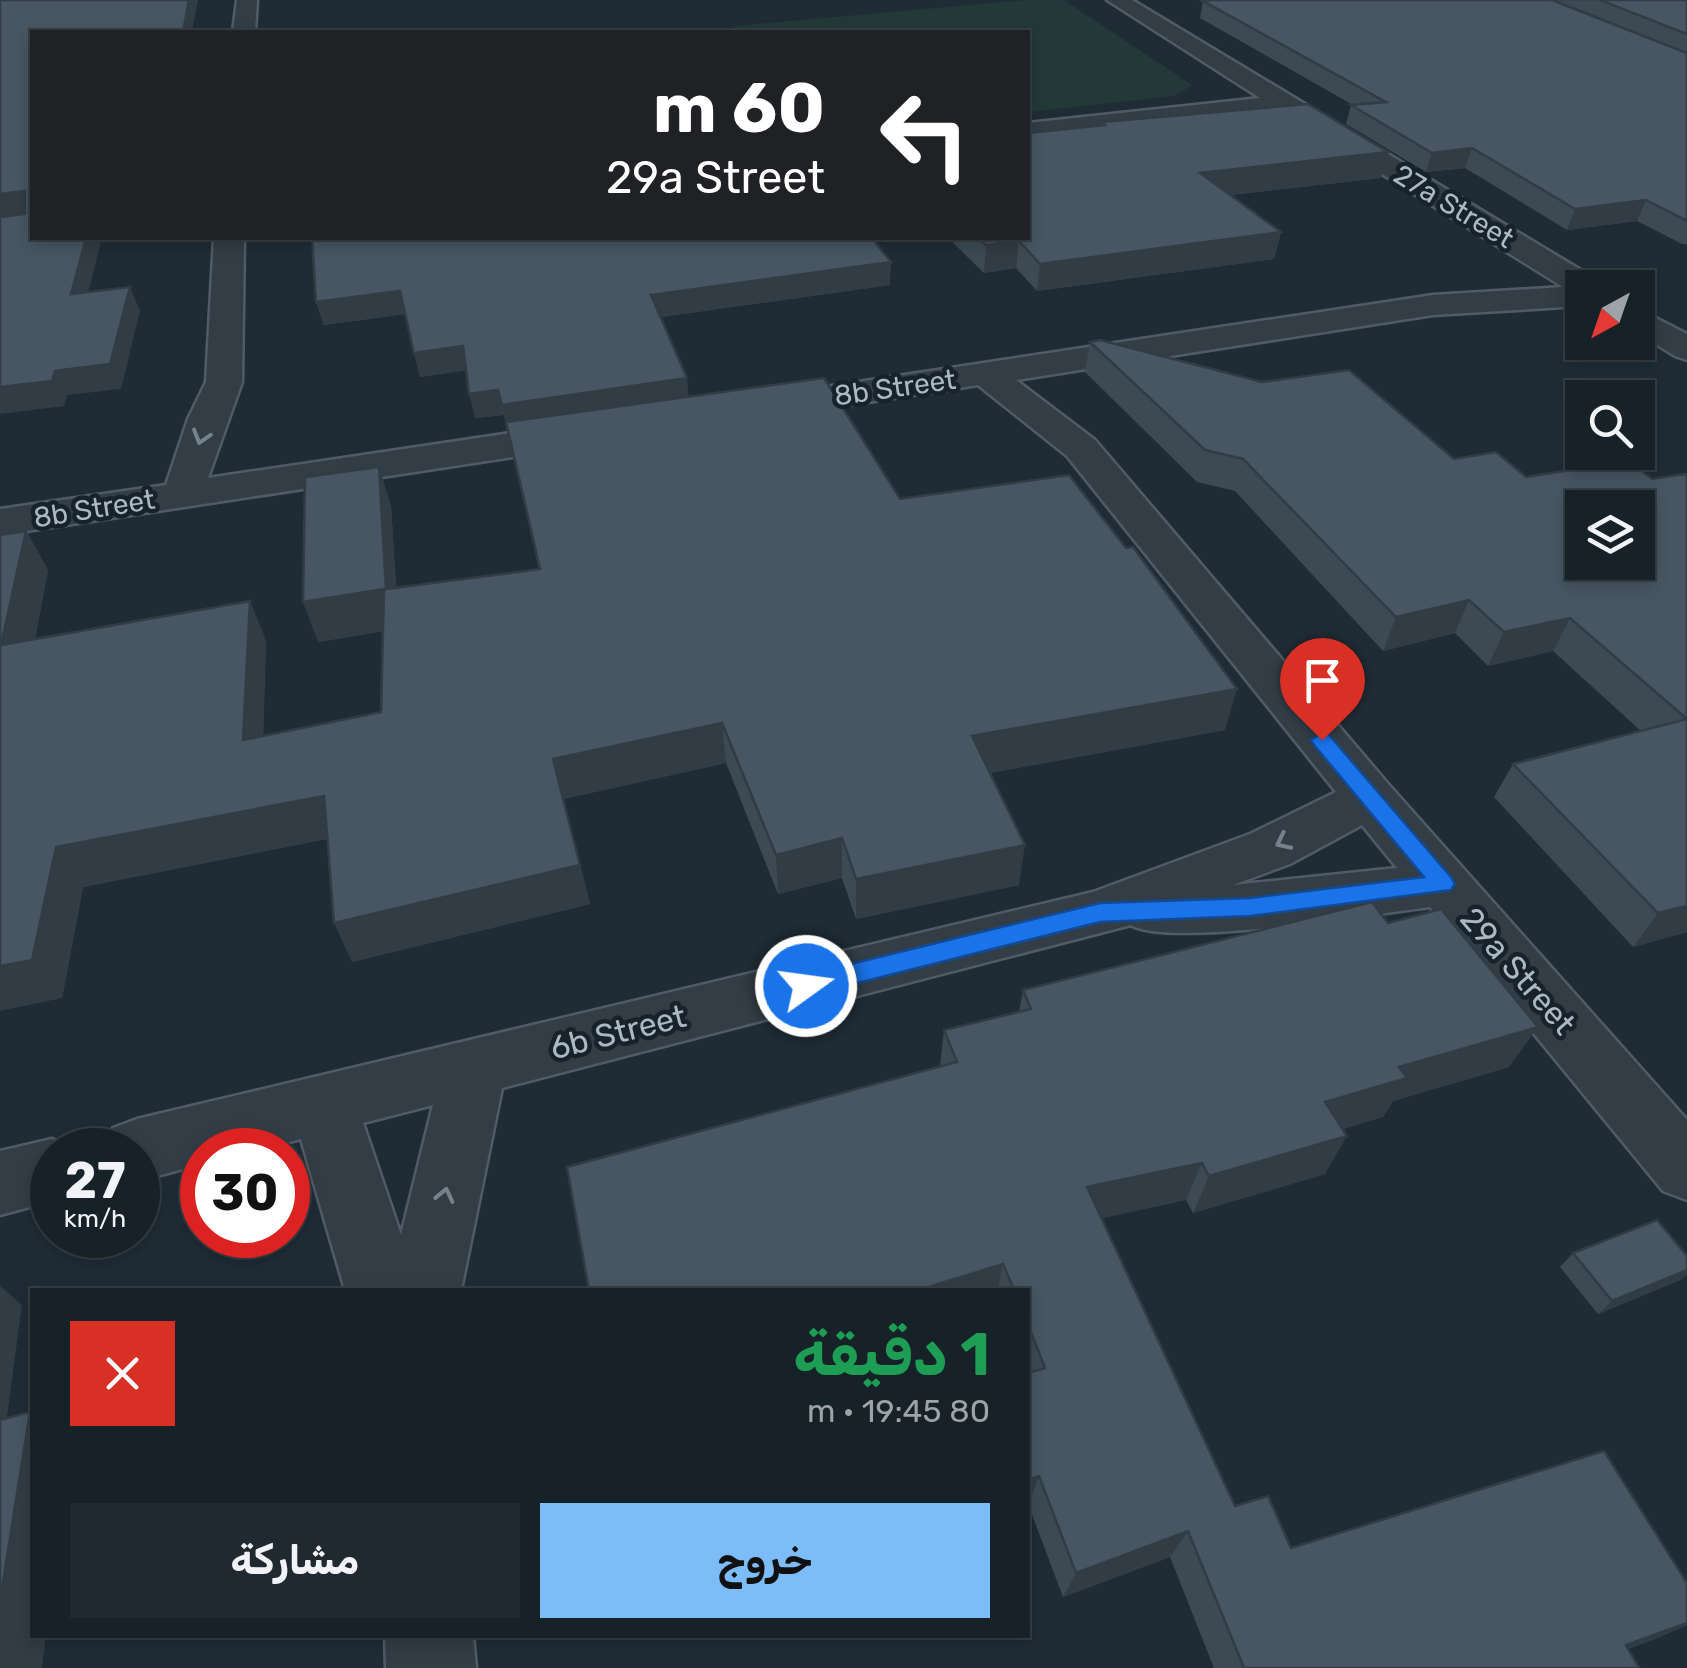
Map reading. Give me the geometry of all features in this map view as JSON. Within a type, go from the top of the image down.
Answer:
[{"type":"street","points":[[244,30],[247,0]]},
{"type":"street","name":"27a Street","points":[[1117,0],[1565,278]]},
{"type":"street","points":[[1030,131],[1285,103]]},
{"type":"street","points":[[229,240],[224,382],[246,454]]},
{"type":"street","name":"8b Street","points":[[722,413],[1565,287]]},
{"type":"street","points":[[1655,329],[1687,349]]},
{"type":"street","name":"29a Street","points":[[1058,363],[1081,448]]},
{"type":"street","name":"29a Street","points":[[986,374],[1081,448],[1370,798],[1687,1169]]},
{"type":"street","points":[[183,494],[210,410],[224,382]]},
{"type":"street","name":"8b Street","points":[[0,522],[183,494],[246,454],[628,427]]},
{"type":"street","name":"6b Street","points":[[160,1144],[1100,913],[1270,848],[1370,798]]},
{"type":"street","name":"6b Street","points":[[1100,913],[1250,907],[1443,884]]},
{"type":"street","points":[[424,1288],[474,1068]]},
{"type":"street","points":[[324,1104],[381,1288]]},
{"type":"street","points":[[0,1183],[30,1176]]},
{"type":"street","points":[[429,1638],[432,1668]]},
{"type":"green space","points":[[1064,0],[1192,85],[1175,96],[1030,112],[1030,30],[736,30],[733,26]]},
{"type":"building","points":[[0,0],[189,0],[183,30],[30,30],[30,240],[85,240],[71,294],[130,287],[110,364],[55,371],[52,381],[0,387],[0,217],[25,214],[25,191],[0,194]]},
{"type":"building","points":[[1552,0],[1687,53],[1687,221],[1646,200],[1575,209],[1472,148],[1432,153],[1351,105],[1386,102],[1203,1]]},
{"type":"building","points":[[1600,0],[1687,0],[1687,34]]},
{"type":"building","points":[[1308,104],[1388,152],[1200,173],[1281,232],[1040,264],[1019,241],[986,245],[980,240],[1030,240],[1030,133],[1105,125],[1102,122]]},
{"type":"building","points":[[312,240],[874,240],[891,262],[651,295],[687,378],[502,405],[498,390],[469,394],[463,346],[414,353],[400,291],[316,302]]},
{"type":"building","points":[[1100,340],[1262,382],[1349,370],[1454,459],[1496,452],[1526,477],[1571,470],[1640,470],[1652,479],[1687,475],[1687,719],[1570,618],[1504,632],[1469,600],[1396,617],[1243,459],[1205,450],[1090,342]]},
{"type":"building","points":[[824,378],[900,499],[1069,475],[1126,548],[1133,547],[1237,689],[972,736],[1025,845],[856,879],[842,838],[776,855],[722,723],[553,759],[580,865],[334,923],[324,796],[56,847],[32,960],[0,966],[0,535],[26,531],[1,645],[250,601],[243,740],[381,712],[384,589],[303,602],[305,477],[379,467],[386,589],[540,569],[506,422]]},
{"type":"building","points":[[1687,719],[1687,906],[1658,913],[1513,764]]},
{"type":"building","points":[[1372,902],[1388,923],[1441,909],[1538,1027],[1399,1067],[1407,1078],[1325,1102],[1347,1136],[1209,1176],[1202,1163],[1087,1187],[1235,1506],[1268,1496],[1291,1548],[1604,1451],[1687,1583],[1687,1623],[1626,1645],[1639,1668],[1244,1668],[1188,1531],[1076,1573],[1039,1476],[1030,1479],[1030,1372],[1045,1368],[1030,1330],[1030,1288],[1013,1288],[1003,1264],[925,1288],[589,1288],[567,1167],[957,1062],[944,1030],[1031,1009],[1023,990]]},
{"type":"building","points":[[1657,1220],[1687,1256],[1687,1270],[1612,1301],[1573,1253]]},
{"type":"building","points":[[30,1412],[0,1601],[0,1420]]},
{"type":"route","points":[[806,986],[1100,913],[1250,907],[1443,884],[1322,740]]}]
